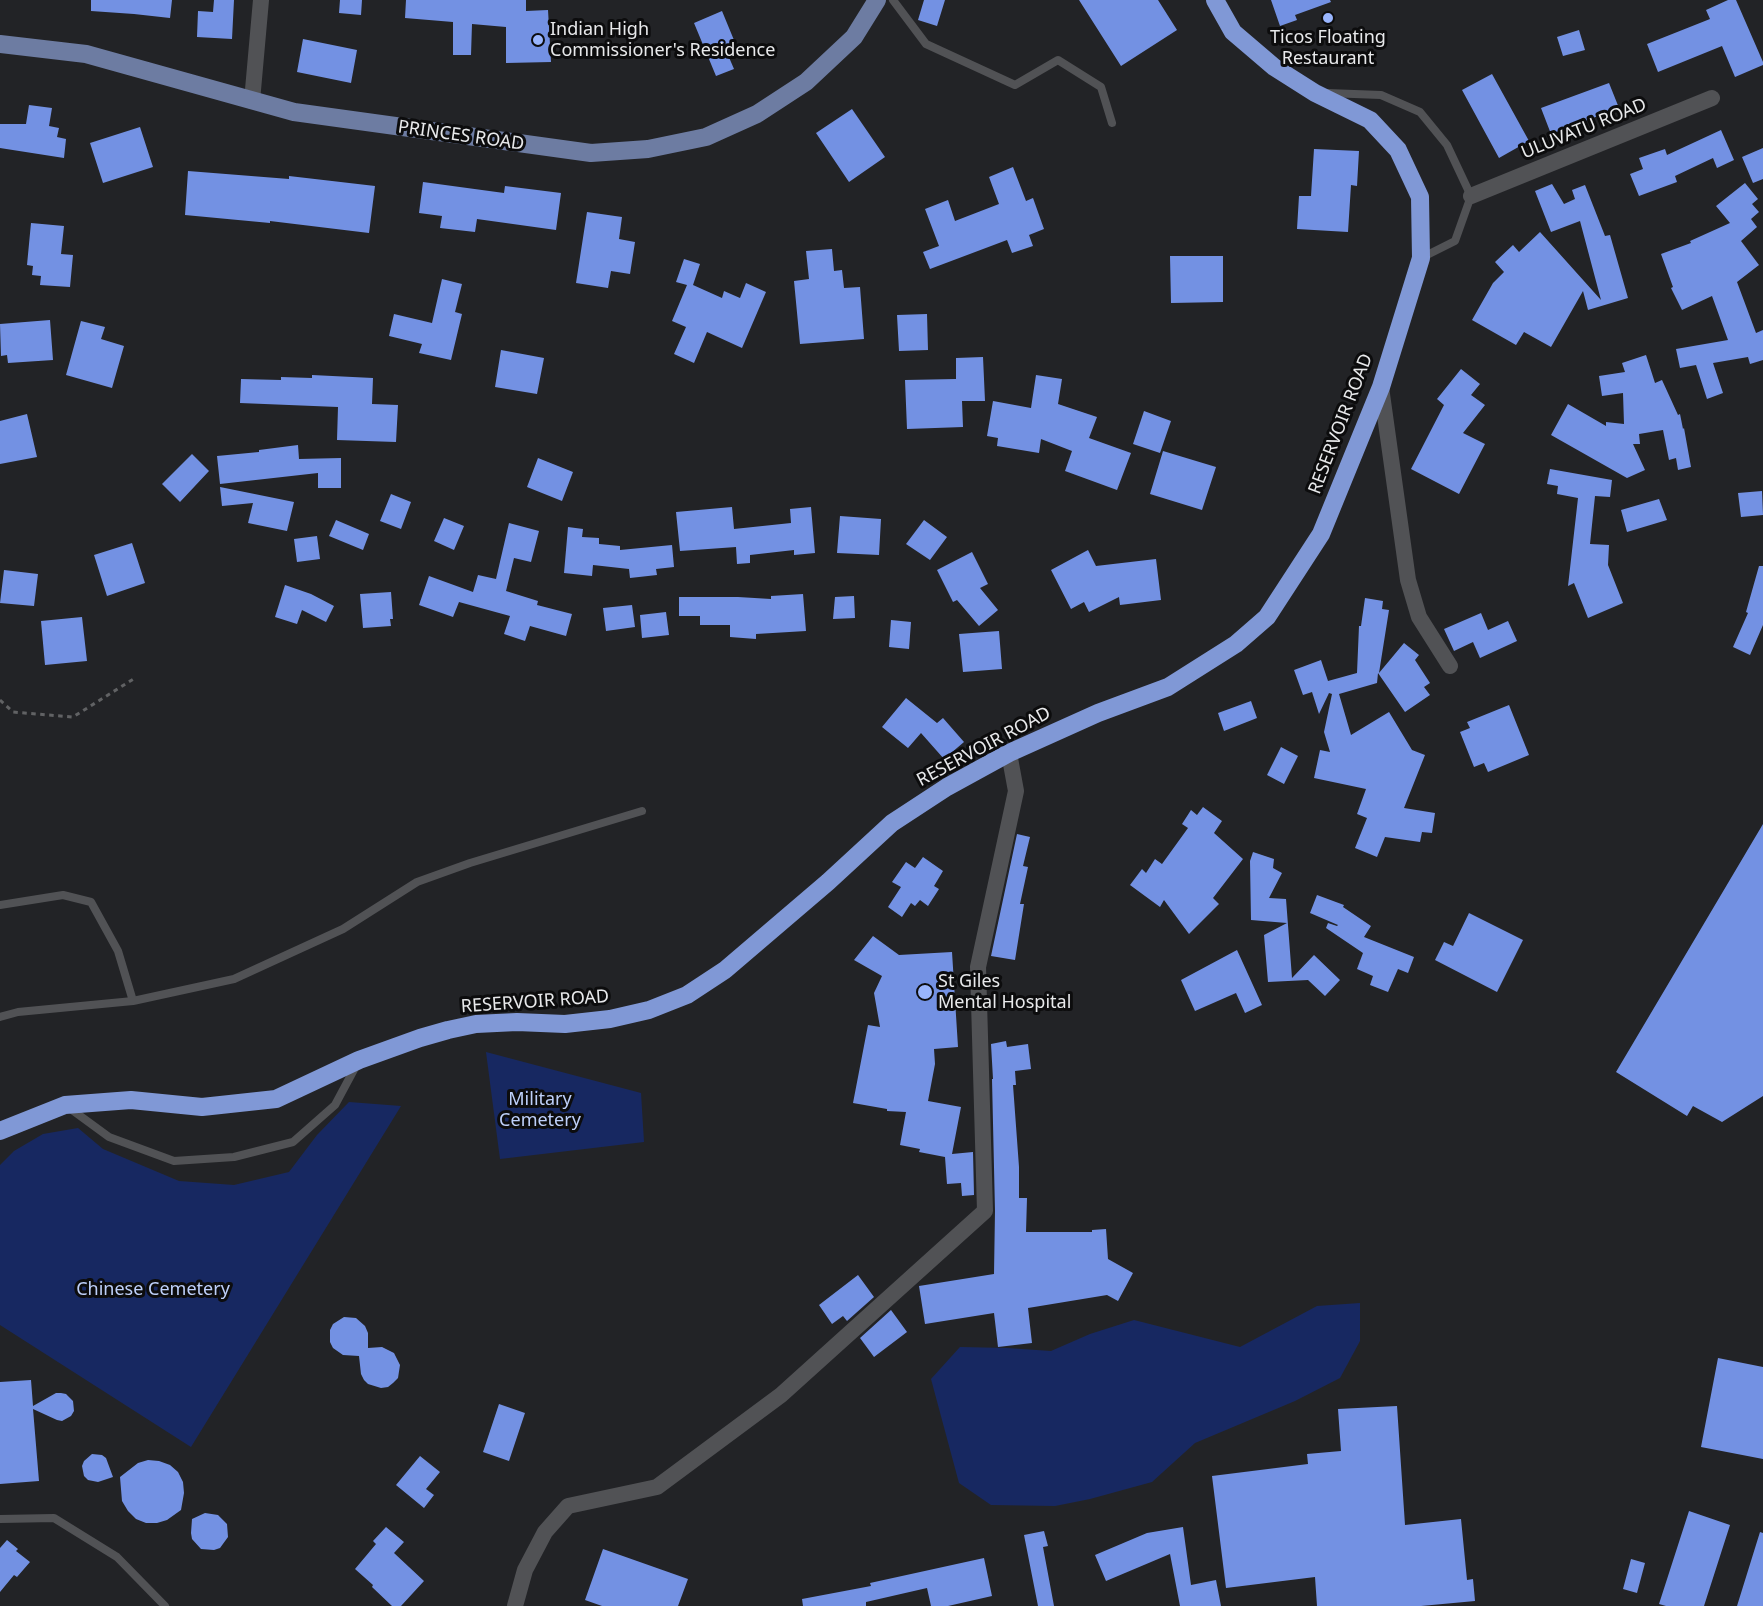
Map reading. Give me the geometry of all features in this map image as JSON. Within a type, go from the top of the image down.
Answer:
[{"type":"highway","name":"RESERVOIR ROAD","points":[[0,1131],[65,1105],[131,1100],[202,1107],[276,1099],[359,1060],[420,1038],[457,1028],[476,1024],[565,1024],[610,1019],[649,1010],[687,995],[733,962],[828,882],[892,824],[947,787],[1009,753],[1098,713],[1168,687],[1236,644],[1267,618],[1321,534],[1381,387],[1421,258],[1420,197],[1398,150],[1370,120],[1315,93],[1274,67],[1233,32],[1215,0]]},
{"type":"main road","name":"PRINCES ROAD","points":[[0,44],[86,54],[294,112],[591,153],[648,149],[706,137],[757,114],[806,82],[854,37],[877,0]]},
{"type":"street","points":[[252,101],[261,0]]},
{"type":"street","name":"ULUVATU ROAD","points":[[1471,196],[1712,98]]},
{"type":"street","points":[[1381,387],[1408,580],[1419,617],[1450,666]]},
{"type":"street","points":[[515,1606],[525,1570],[545,1532],[568,1506],[657,1487],[781,1395],[985,1211],[978,967],[1016,792],[1009,753]]},
{"type":"lane","points":[[892,0],[926,44],[1015,85],[1058,60],[1101,87],[1112,123]]},
{"type":"lane","points":[[1315,93],[1381,95],[1420,112],[1447,145],[1471,196],[1455,241],[1421,258]]},
{"type":"lane","points":[[0,1017],[18,1012],[133,1001],[234,979],[343,930],[417,882],[470,863],[642,811]]},
{"type":"lane","points":[[0,905],[63,895],[91,902],[118,951],[133,1001]]},
{"type":"lane","points":[[65,1105],[109,1137],[174,1161],[234,1157],[293,1142],[335,1105],[359,1060]]},
{"type":"lane","points":[[0,1519],[54,1518],[117,1557],[165,1606]]},
{"type":"path","points":[[0,700],[13,712],[74,717],[135,678]]},
{"type":"green space","name":"Military Cemetery","points":[[486,1052],[641,1093],[644,1142],[500,1159]]},
{"type":"green space","name":"Chinese Cemetery","points":[[349,1102],[401,1106],[191,1447],[0,1325],[0,1165],[14,1151],[43,1134],[78,1128],[103,1149],[179,1181],[234,1185],[289,1172],[317,1135]]},
{"type":"green space","points":[[1360,1303],[1360,1341],[1340,1378],[1295,1401],[1195,1443],[1152,1482],[1055,1506],[991,1505],[959,1483],[931,1379],[960,1347],[1051,1351],[1090,1334],[1134,1320],[1240,1347],[1317,1306]]},
{"type":"building","points":[[91,0],[172,0],[170,18],[91,11]]},
{"type":"building","points":[[214,0],[234,0],[232,39],[197,37],[198,11],[213,12]]},
{"type":"building","points":[[340,0],[362,0],[361,15],[339,13]]},
{"type":"building","points":[[406,0],[526,0],[526,11],[548,10],[551,62],[506,63],[506,27],[472,24],[471,55],[453,55],[453,22],[405,18]]},
{"type":"building","points":[[924,0],[945,0],[937,26],[918,20]]},
{"type":"building","points":[[1079,0],[1158,0],[1177,30],[1121,66]]},
{"type":"building","points":[[1271,0],[1330,0],[1331,2],[1295,15],[1297,20],[1280,26]]},
{"type":"building","points":[[1728,0],[1736,0],[1763,65],[1735,77],[1722,46],[1658,72],[1647,44],[1710,19],[1706,10]]},
{"type":"building","points":[[722,11],[736,45],[732,47],[734,52],[728,55],[734,69],[716,76],[694,23]]},
{"type":"building","points":[[1579,30],[1585,50],[1563,56],[1557,37]]},
{"type":"building","points":[[303,39],[357,50],[351,83],[297,72]]},
{"type":"building","points":[[1492,74],[1529,141],[1499,158],[1462,90]]},
{"type":"building","points":[[1609,83],[1619,108],[1551,134],[1541,108]]},
{"type":"building","points":[[29,105],[52,108],[49,126],[59,128],[57,137],[66,139],[64,158],[0,148],[0,124],[26,124]]},
{"type":"building","points":[[852,109],[885,157],[849,182],[816,133]]},
{"type":"building","points":[[140,127],[153,167],[103,183],[90,143]]},
{"type":"building","points":[[1721,130],[1734,160],[1717,168],[1713,158],[1675,176],[1677,182],[1639,196],[1630,174],[1643,169],[1639,158],[1665,149],[1667,155]]},
{"type":"building","points":[[1763,148],[1763,179],[1753,183],[1742,157]]},
{"type":"building","points":[[1314,149],[1359,151],[1357,186],[1351,185],[1348,232],[1297,229],[1299,196],[1311,196]]},
{"type":"building","points":[[1013,167],[1026,201],[1033,198],[1044,229],[1029,235],[1033,246],[1012,253],[1007,240],[930,269],[923,252],[939,246],[925,209],[948,200],[955,221],[999,204],[989,177]]},
{"type":"building","points":[[188,171],[289,179],[289,176],[375,186],[369,233],[270,221],[270,223],[185,215]]},
{"type":"building","points":[[423,182],[504,193],[505,186],[561,193],[556,230],[477,219],[475,232],[440,228],[442,216],[419,213]]},
{"type":"building","points":[[1745,183],[1758,199],[1752,204],[1759,212],[1751,219],[1757,227],[1741,241],[1759,265],[1737,282],[1756,333],[1763,330],[1763,360],[1750,364],[1748,357],[1713,363],[1723,393],[1707,399],[1696,365],[1680,368],[1676,349],[1728,340],[1712,296],[1682,310],[1671,288],[1673,287],[1661,254],[1691,243],[1690,241],[1730,223],[1716,206]]},
{"type":"building","points":[[1552,184],[1564,204],[1575,199],[1572,190],[1585,185],[1605,236],[1610,235],[1628,298],[1588,310],[1583,291],[1551,347],[1524,332],[1516,345],[1472,320],[1493,283],[1504,272],[1495,262],[1513,245],[1519,252],[1540,232],[1601,300],[1580,221],[1551,232],[1535,191]]},
{"type":"building","points":[[587,212],[622,217],[619,239],[635,242],[630,274],[611,271],[608,288],[576,283]]},
{"type":"building","points":[[31,223],[64,226],[61,254],[73,255],[70,287],[40,285],[41,276],[32,275],[33,266],[27,265]]},
{"type":"building","points":[[832,249],[834,271],[842,270],[844,288],[860,287],[864,339],[800,344],[794,281],[809,279],[806,251]]},
{"type":"building","points":[[1170,256],[1223,256],[1223,302],[1171,303]]},
{"type":"building","points":[[684,259],[700,264],[693,285],[722,298],[724,291],[740,298],[746,283],[766,292],[742,348],[707,332],[694,363],[674,354],[686,327],[672,321],[687,285],[676,282]]},
{"type":"building","points":[[442,279],[462,284],[455,312],[462,314],[451,360],[419,353],[422,344],[389,336],[394,314],[432,323]]},
{"type":"building","points":[[927,314],[928,350],[899,351],[897,315]]},
{"type":"building","points":[[50,320],[53,360],[8,363],[7,355],[1,356],[0,324]]},
{"type":"building","points":[[81,321],[105,327],[101,339],[124,346],[112,388],[66,375]]},
{"type":"building","points":[[501,350],[544,358],[537,394],[495,387]]},
{"type":"building","points":[[1646,355],[1655,383],[1662,380],[1678,415],[1680,414],[1691,467],[1678,470],[1676,458],[1669,460],[1663,430],[1639,434],[1640,444],[1633,444],[1645,470],[1627,478],[1551,435],[1568,404],[1606,426],[1606,422],[1624,424],[1623,393],[1602,396],[1599,376],[1625,372],[1622,363]]},
{"type":"building","points":[[983,357],[985,401],[962,401],[963,427],[907,429],[905,380],[956,379],[956,358]]},
{"type":"building","points":[[1461,369],[1480,384],[1471,395],[1485,405],[1463,433],[1485,444],[1459,494],[1411,469],[1444,405],[1437,399]]},
{"type":"building","points":[[312,375],[373,378],[372,404],[398,405],[396,442],[337,440],[338,407],[240,403],[241,379],[281,380],[281,377],[312,378]]},
{"type":"building","points":[[1036,375],[1062,379],[1058,404],[1097,417],[1089,438],[1131,453],[1117,490],[1065,471],[1072,451],[1041,439],[1039,453],[997,446],[998,438],[987,436],[993,401],[1031,408]]},
{"type":"building","points":[[1144,411],[1171,421],[1160,453],[1133,444]]},
{"type":"building","points":[[27,414],[37,457],[0,464],[0,421]]},
{"type":"building","points":[[298,445],[299,459],[341,458],[341,488],[318,488],[318,473],[220,484],[217,456]]},
{"type":"building","points":[[1163,451],[1216,467],[1202,510],[1150,494]]},
{"type":"building","points":[[192,454],[209,471],[180,502],[162,484]]},
{"type":"building","points":[[538,458],[573,472],[562,501],[527,487]]},
{"type":"building","points":[[1550,469],[1612,480],[1610,497],[1595,496],[1590,544],[1609,545],[1608,565],[1623,603],[1588,618],[1574,583],[1568,586],[1578,498],[1557,494],[1558,486],[1547,484]]},
{"type":"building","points":[[220,487],[294,502],[287,531],[248,523],[253,503],[222,506]]},
{"type":"building","points":[[1762,491],[1763,515],[1741,517],[1738,493]]},
{"type":"building","points":[[391,494],[411,502],[401,529],[380,521]]},
{"type":"building","points":[[1659,499],[1667,520],[1627,532],[1621,510]]},
{"type":"building","points":[[732,507],[734,529],[791,523],[790,509],[811,507],[815,553],[794,555],[794,550],[750,555],[750,563],[737,564],[736,547],[680,551],[676,512]]},
{"type":"building","points":[[840,516],[881,519],[879,555],[837,553]]},
{"type":"building","points":[[444,518],[464,526],[454,550],[434,541]]},
{"type":"building","points":[[336,520],[369,534],[363,550],[329,536]]},
{"type":"building","points":[[924,520],[947,537],[930,560],[906,544]]},
{"type":"building","points":[[509,523],[539,531],[531,562],[514,558],[506,591],[538,601],[537,605],[572,614],[566,636],[530,626],[525,641],[504,634],[510,616],[459,602],[453,617],[419,605],[429,576],[473,592],[478,575],[496,579]]},
{"type":"building","points":[[568,527],[583,529],[582,537],[599,538],[599,544],[620,546],[620,550],[672,545],[674,567],[656,569],[657,575],[630,578],[629,569],[593,565],[592,576],[564,573]]},
{"type":"building","points":[[317,536],[320,559],[297,562],[294,539]]},
{"type":"building","points":[[132,543],[145,583],[107,596],[94,555]]},
{"type":"building","points":[[1088,550],[1096,566],[1156,559],[1161,600],[1120,605],[1119,597],[1089,612],[1084,602],[1071,609],[1051,570]]},
{"type":"building","points":[[972,552],[988,584],[980,588],[998,610],[979,626],[957,600],[953,602],[937,570]]},
{"type":"building","points":[[1759,566],[1763,566],[1763,625],[1750,655],[1733,647],[1748,613],[1746,612]]},
{"type":"building","points":[[4,570],[38,574],[34,606],[0,603]]},
{"type":"building","points":[[285,585],[311,594],[334,606],[326,622],[302,610],[297,624],[275,617]]},
{"type":"building","points":[[391,592],[393,619],[390,619],[391,626],[363,628],[360,594]]},
{"type":"building","points":[[803,594],[806,631],[756,634],[756,639],[730,637],[730,625],[700,625],[700,616],[679,616],[679,597],[771,599],[771,596]]},
{"type":"building","points":[[854,596],[855,618],[833,619],[835,597]]},
{"type":"building","points":[[1365,598],[1383,601],[1382,609],[1389,610],[1379,673],[1404,643],[1419,655],[1415,660],[1430,683],[1424,687],[1430,695],[1405,712],[1378,673],[1377,683],[1339,694],[1351,735],[1389,712],[1412,750],[1425,755],[1404,808],[1435,813],[1432,833],[1422,832],[1420,842],[1385,837],[1377,857],[1355,848],[1367,818],[1357,814],[1366,789],[1314,778],[1320,750],[1330,752],[1324,732],[1332,694],[1329,693],[1319,714],[1312,692],[1303,695],[1294,670],[1321,660],[1328,681],[1357,673],[1359,626],[1361,626]]},
{"type":"building","points":[[632,605],[635,627],[606,631],[603,608]]},
{"type":"building","points":[[666,612],[669,635],[642,638],[640,615]]},
{"type":"building","points":[[1481,613],[1488,630],[1508,621],[1517,641],[1480,658],[1473,642],[1454,651],[1444,629]]},
{"type":"building","points":[[82,617],[87,661],[45,665],[41,621]]},
{"type":"building","points":[[891,620],[911,622],[909,649],[889,647]]},
{"type":"building","points":[[999,631],[1002,669],[963,672],[959,634]]},
{"type":"building","points":[[906,698],[937,723],[943,718],[964,742],[944,759],[921,733],[908,748],[882,727]]},
{"type":"building","points":[[1251,701],[1257,718],[1224,731],[1218,713]]},
{"type":"building","points":[[1509,705],[1529,755],[1488,772],[1484,763],[1474,767],[1460,732],[1470,728],[1467,722]]},
{"type":"building","points":[[1281,747],[1298,756],[1284,784],[1267,775]]},
{"type":"building","points":[[1203,807],[1222,821],[1214,833],[1243,859],[1213,898],[1219,904],[1189,934],[1164,900],[1160,907],[1130,885],[1142,869],[1146,873],[1155,859],[1162,864],[1188,828],[1182,824],[1191,810],[1197,815]]},
{"type":"building","points":[[1763,824],[1763,1096],[1722,1122],[1693,1106],[1687,1116],[1616,1072]]},
{"type":"building","points":[[1017,834],[1030,837],[1023,866],[1028,867],[1020,904],[1024,904],[1015,960],[991,956]]},
{"type":"building","points":[[1253,852],[1274,859],[1273,868],[1282,873],[1269,898],[1286,899],[1292,978],[1314,955],[1340,980],[1325,996],[1308,980],[1268,982],[1264,935],[1287,923],[1251,920],[1250,861]]},
{"type":"building","points":[[923,857],[943,871],[934,886],[939,889],[928,906],[920,900],[915,906],[911,903],[902,917],[888,907],[901,887],[892,882],[906,862],[915,868]]},
{"type":"building","points":[[1317,895],[1344,905],[1343,907],[1371,926],[1364,937],[1414,957],[1408,973],[1398,969],[1388,992],[1370,985],[1373,976],[1357,969],[1363,953],[1326,928],[1328,923],[1338,925],[1310,913]]},
{"type":"building","points":[[1469,913],[1523,940],[1497,992],[1435,960],[1444,942],[1453,946]]},
{"type":"building","points":[[873,936],[899,955],[952,952],[958,1047],[934,1049],[935,1064],[928,1101],[961,1107],[952,1154],[973,1152],[974,1195],[962,1196],[961,1183],[947,1184],[945,1157],[919,1152],[920,1149],[900,1145],[906,1112],[887,1111],[887,1109],[853,1103],[868,1025],[880,1027],[874,993],[882,976],[854,960]]},
{"type":"building","points":[[1237,950],[1262,1005],[1245,1013],[1236,993],[1195,1011],[1181,980]]},
{"type":"building","points":[[1006,1041],[1007,1047],[1028,1044],[1031,1069],[1015,1071],[1016,1085],[1013,1085],[1019,1198],[1027,1198],[1026,1232],[1092,1232],[1092,1230],[1106,1229],[1108,1259],[1133,1273],[1118,1301],[1107,1295],[1028,1308],[1032,1343],[998,1347],[994,1313],[925,1324],[919,1286],[994,1274],[995,1211],[991,1044]]},
{"type":"building","points":[[858,1275],[874,1297],[847,1321],[843,1316],[832,1324],[819,1305]]},
{"type":"building","points":[[891,1310],[907,1332],[874,1357],[860,1338]]},
{"type":"building","points":[[344,1317],[356,1318],[365,1326],[368,1333],[368,1348],[382,1347],[394,1353],[400,1365],[398,1378],[388,1387],[381,1388],[368,1384],[361,1374],[359,1356],[343,1355],[333,1348],[330,1342],[330,1330],[333,1324]]},
{"type":"building","points":[[1718,1358],[1763,1367],[1763,1459],[1701,1447]]},
{"type":"building","points":[[31,1380],[33,1406],[56,1393],[61,1393],[66,1394],[73,1401],[74,1411],[71,1416],[62,1421],[33,1409],[39,1481],[0,1484],[0,1382]]},
{"type":"building","points":[[499,1404],[525,1413],[509,1461],[483,1452]]},
{"type":"building","points":[[1397,1406],[1405,1525],[1461,1519],[1467,1580],[1473,1579],[1475,1601],[1421,1606],[1317,1606],[1315,1577],[1226,1588],[1212,1476],[1308,1464],[1307,1454],[1341,1451],[1338,1409]]},
{"type":"building","points":[[92,1454],[106,1458],[113,1477],[98,1482],[88,1480],[84,1476],[82,1466]]},
{"type":"building","points":[[420,1456],[440,1472],[426,1489],[434,1495],[424,1508],[396,1485]]},
{"type":"building","points":[[148,1460],[170,1465],[178,1472],[183,1482],[181,1510],[167,1520],[157,1523],[146,1523],[136,1519],[122,1501],[120,1477],[138,1463]]},
{"type":"building","points":[[1689,1511],[1730,1525],[1704,1606],[1666,1606],[1659,1604]]},
{"type":"building","points":[[205,1513],[218,1515],[227,1524],[228,1537],[220,1548],[214,1550],[201,1549],[192,1539],[192,1519]]},
{"type":"building","points":[[386,1527],[404,1542],[394,1553],[424,1581],[401,1606],[392,1606],[355,1569],[376,1544],[373,1541]]},
{"type":"building","points":[[1183,1527],[1191,1585],[1216,1580],[1221,1606],[1180,1606],[1170,1554],[1106,1581],[1095,1555],[1147,1533]]},
{"type":"building","points":[[1044,1531],[1048,1546],[1043,1547],[1054,1606],[1038,1606],[1024,1535]]},
{"type":"building","points":[[1760,1532],[1763,1533],[1763,1606],[1737,1606]]},
{"type":"building","points":[[7,1540],[30,1562],[17,1577],[14,1575],[0,1592],[0,1548]]},
{"type":"building","points":[[603,1549],[688,1579],[678,1606],[602,1606],[585,1600]]},
{"type":"building","points":[[984,1558],[992,1596],[948,1606],[931,1606],[927,1588],[866,1602],[866,1606],[803,1606],[802,1599],[871,1586],[870,1583]]},
{"type":"building","points":[[1631,1559],[1645,1563],[1637,1593],[1623,1589]]},
{"type":"place","name":"Ticos Floating Restaurant","points":[[1328,18]]},
{"type":"place","name":"Indian High Commissioner's Residence","points":[[538,40]]},
{"type":"place","name":"St Giles Mental Hospital","points":[[925,992]]}]
